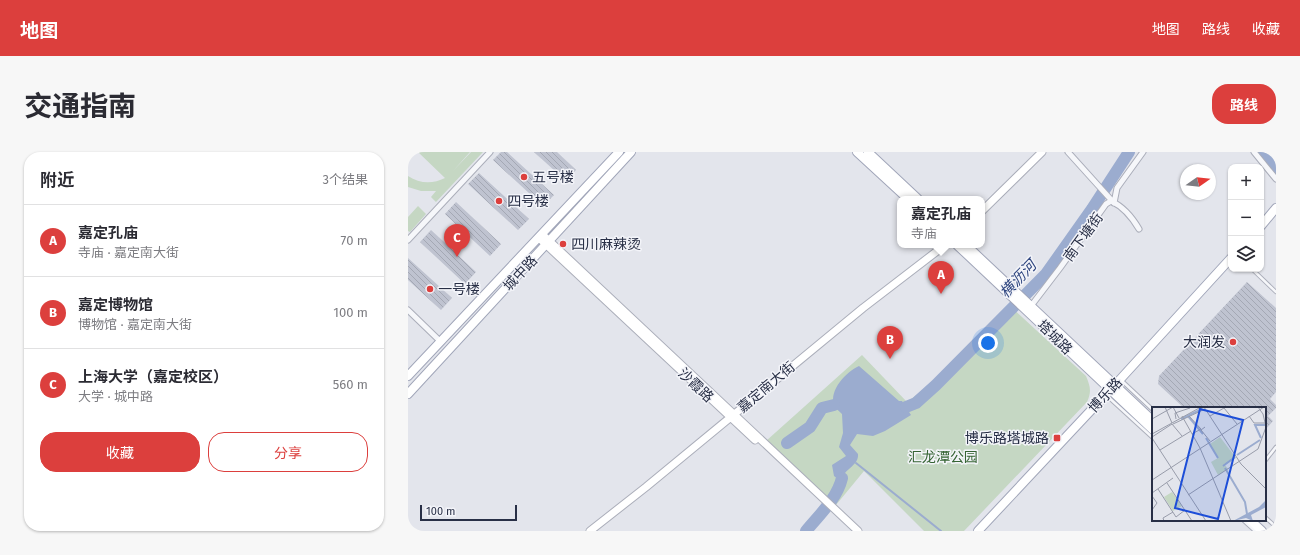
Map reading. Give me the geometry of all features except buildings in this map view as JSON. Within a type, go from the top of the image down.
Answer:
[{"type":"main road","name":"城中路","points":[[408,376],[619,152]]},
{"type":"main road","name":"城中路","points":[[408,394],[548,244],[631,152]]},
{"type":"main road","points":[[857,152],[905,196]]},
{"type":"main road","points":[[868,152],[915,196]]},
{"type":"main road","points":[[1264,222],[1276,208]]},
{"type":"main road","name":"塔城路","points":[[960,248],[1027,305],[1113,387],[1152,420]]},
{"type":"main road","name":"塔城路","points":[[969,248],[1015,296]]},
{"type":"main road","name":"博乐路","points":[[978,531],[1228,261]]},
{"type":"main road","name":"塔城路","points":[[1113,387],[1152,429]]},
{"type":"main road","points":[[1251,521],[1262,531]]},
{"type":"main road","points":[[1259,521],[1270,531]]},
{"type":"street","points":[[408,239],[490,152]]},
{"type":"street","points":[[985,208],[1042,152]]},
{"type":"street","points":[[1068,152],[1114,203]]},
{"type":"street","points":[[1114,203],[1117,188],[1143,152]]},
{"type":"street","points":[[1254,152],[1276,179]]},
{"type":"street","name":"南下塘街","points":[[1027,305],[1060,268],[1106,204],[1111,201],[1114,203],[1131,216],[1139,229]]},
{"type":"street","name":"沙霞路","points":[[541,236],[854,531]]},
{"type":"street","name":"嘉定南大街","points":[[590,531],[646,487],[862,308],[941,248]]},
{"type":"street","points":[[408,310],[441,342]]},
{"type":"street","points":[[732,415],[858,531]]},
{"type":"lane","points":[[1255,272],[1276,292]]},
{"type":"lane","points":[[1113,387],[1152,409]]},
{"type":"lane","points":[[1113,387],[1152,437]]},
{"type":"lane","points":[[1266,460],[1276,448]]},
{"type":"lane","points":[[1266,518],[1276,527]]},
{"type":"lane","points":[[1244,521],[1255,531]]},
{"type":"green space","points":[[418,152],[470,152],[453,171],[471,152],[483,152],[436,202],[431,197],[436,191],[421,191],[408,187],[408,176],[422,182],[431,182],[445,178]]},
{"type":"green space","points":[[418,206],[426,214],[410,232],[408,231],[408,217]]},
{"type":"green space","name":"汇龙潭公园","points":[[1009,305],[1086,376],[1090,395],[1087,402],[964,531],[924,531],[864,471],[836,505],[766,441],[862,355],[907,402],[926,388]]},
{"type":"water","points":[[859,366],[899,401],[902,401],[911,415],[885,431],[873,436],[857,434],[850,445],[858,454],[858,458],[842,478],[838,479],[834,476],[832,465],[846,456],[839,447],[843,433],[842,414],[834,405],[834,393],[844,377]]},
{"type":"waterway","name":"横沥河","points":[[906,407],[916,403],[936,385],[1046,274],[1092,209],[1129,152]]},
{"type":"waterway","points":[[1263,152],[1276,169]]},
{"type":"waterway","points":[[787,443],[810,427],[822,408],[834,405]]},
{"type":"waterway","points":[[856,463],[941,531]]},
{"type":"waterway","name":"横沥河","points":[[806,531],[832,500],[840,486],[842,478]]},
{"type":"place","name":"五号楼","points":[[524,177]]},
{"type":"place","name":"四号楼","points":[[499,201]]},
{"type":"place","name":"四川麻辣烫","points":[[563,244]]},
{"type":"place","name":"上海大学（嘉定校区）","points":[[457,257]]},
{"type":"place","name":"一号楼","points":[[430,289]]},
{"type":"place","name":"嘉定孔庙","points":[[941,294]]},
{"type":"place","name":"大润发","points":[[1233,342]]},
{"type":"place","name":"嘉定博物馆","points":[[890,359]]},
{"type":"place","name":"博乐路塔城路","points":[[1057,438]]}]
